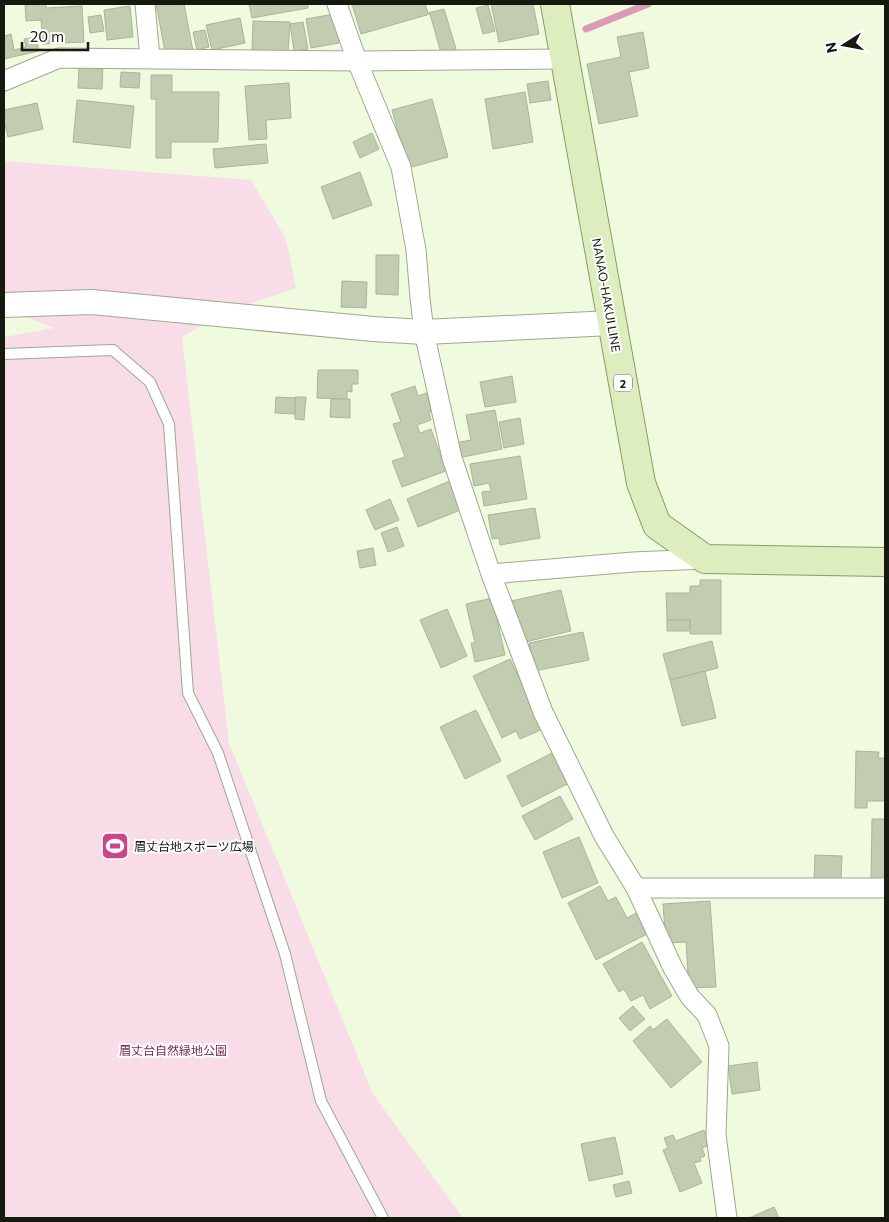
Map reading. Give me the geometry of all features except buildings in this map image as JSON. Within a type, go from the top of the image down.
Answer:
[{"type":"main road","name":"NANAO-HAKUI LINE","points":[[556,4],[641,483],[657,525],[705,560]]},
{"type":"main road","points":[[705,560],[885,562]]},
{"type":"street","points":[[146,4],[150,58]]},
{"type":"street","points":[[337,4],[357,62],[401,167],[416,250],[424,332],[452,458],[491,574],[543,712],[604,836],[636,888],[673,968],[690,997],[707,1015],[719,1046],[716,1135],[727,1218]]},
{"type":"street","points":[[4,81],[59,58],[357,62],[565,59]]},
{"type":"street","points":[[4,305],[92,302],[373,329],[424,332],[612,323]]},
{"type":"street","points":[[491,574],[633,562],[705,560]]},
{"type":"street","points":[[636,888],[885,888]]},
{"type":"lane","points":[[4,354],[113,350],[150,382],[169,424],[188,693],[218,753],[285,954],[321,1101],[382,1218]]},
{"type":"green space","name":"眉丈台自然緑地公園","points":[[4,161],[251,180],[286,239],[296,288],[224,313],[182,337],[229,743],[373,1094],[463,1218],[4,1218],[4,337],[54,328],[4,308]]},
{"type":"waterway","points":[[586,29],[648,4]]},
{"type":"place","name":"眉丈台地スポーツ広場","points":[[115,846]]}]
